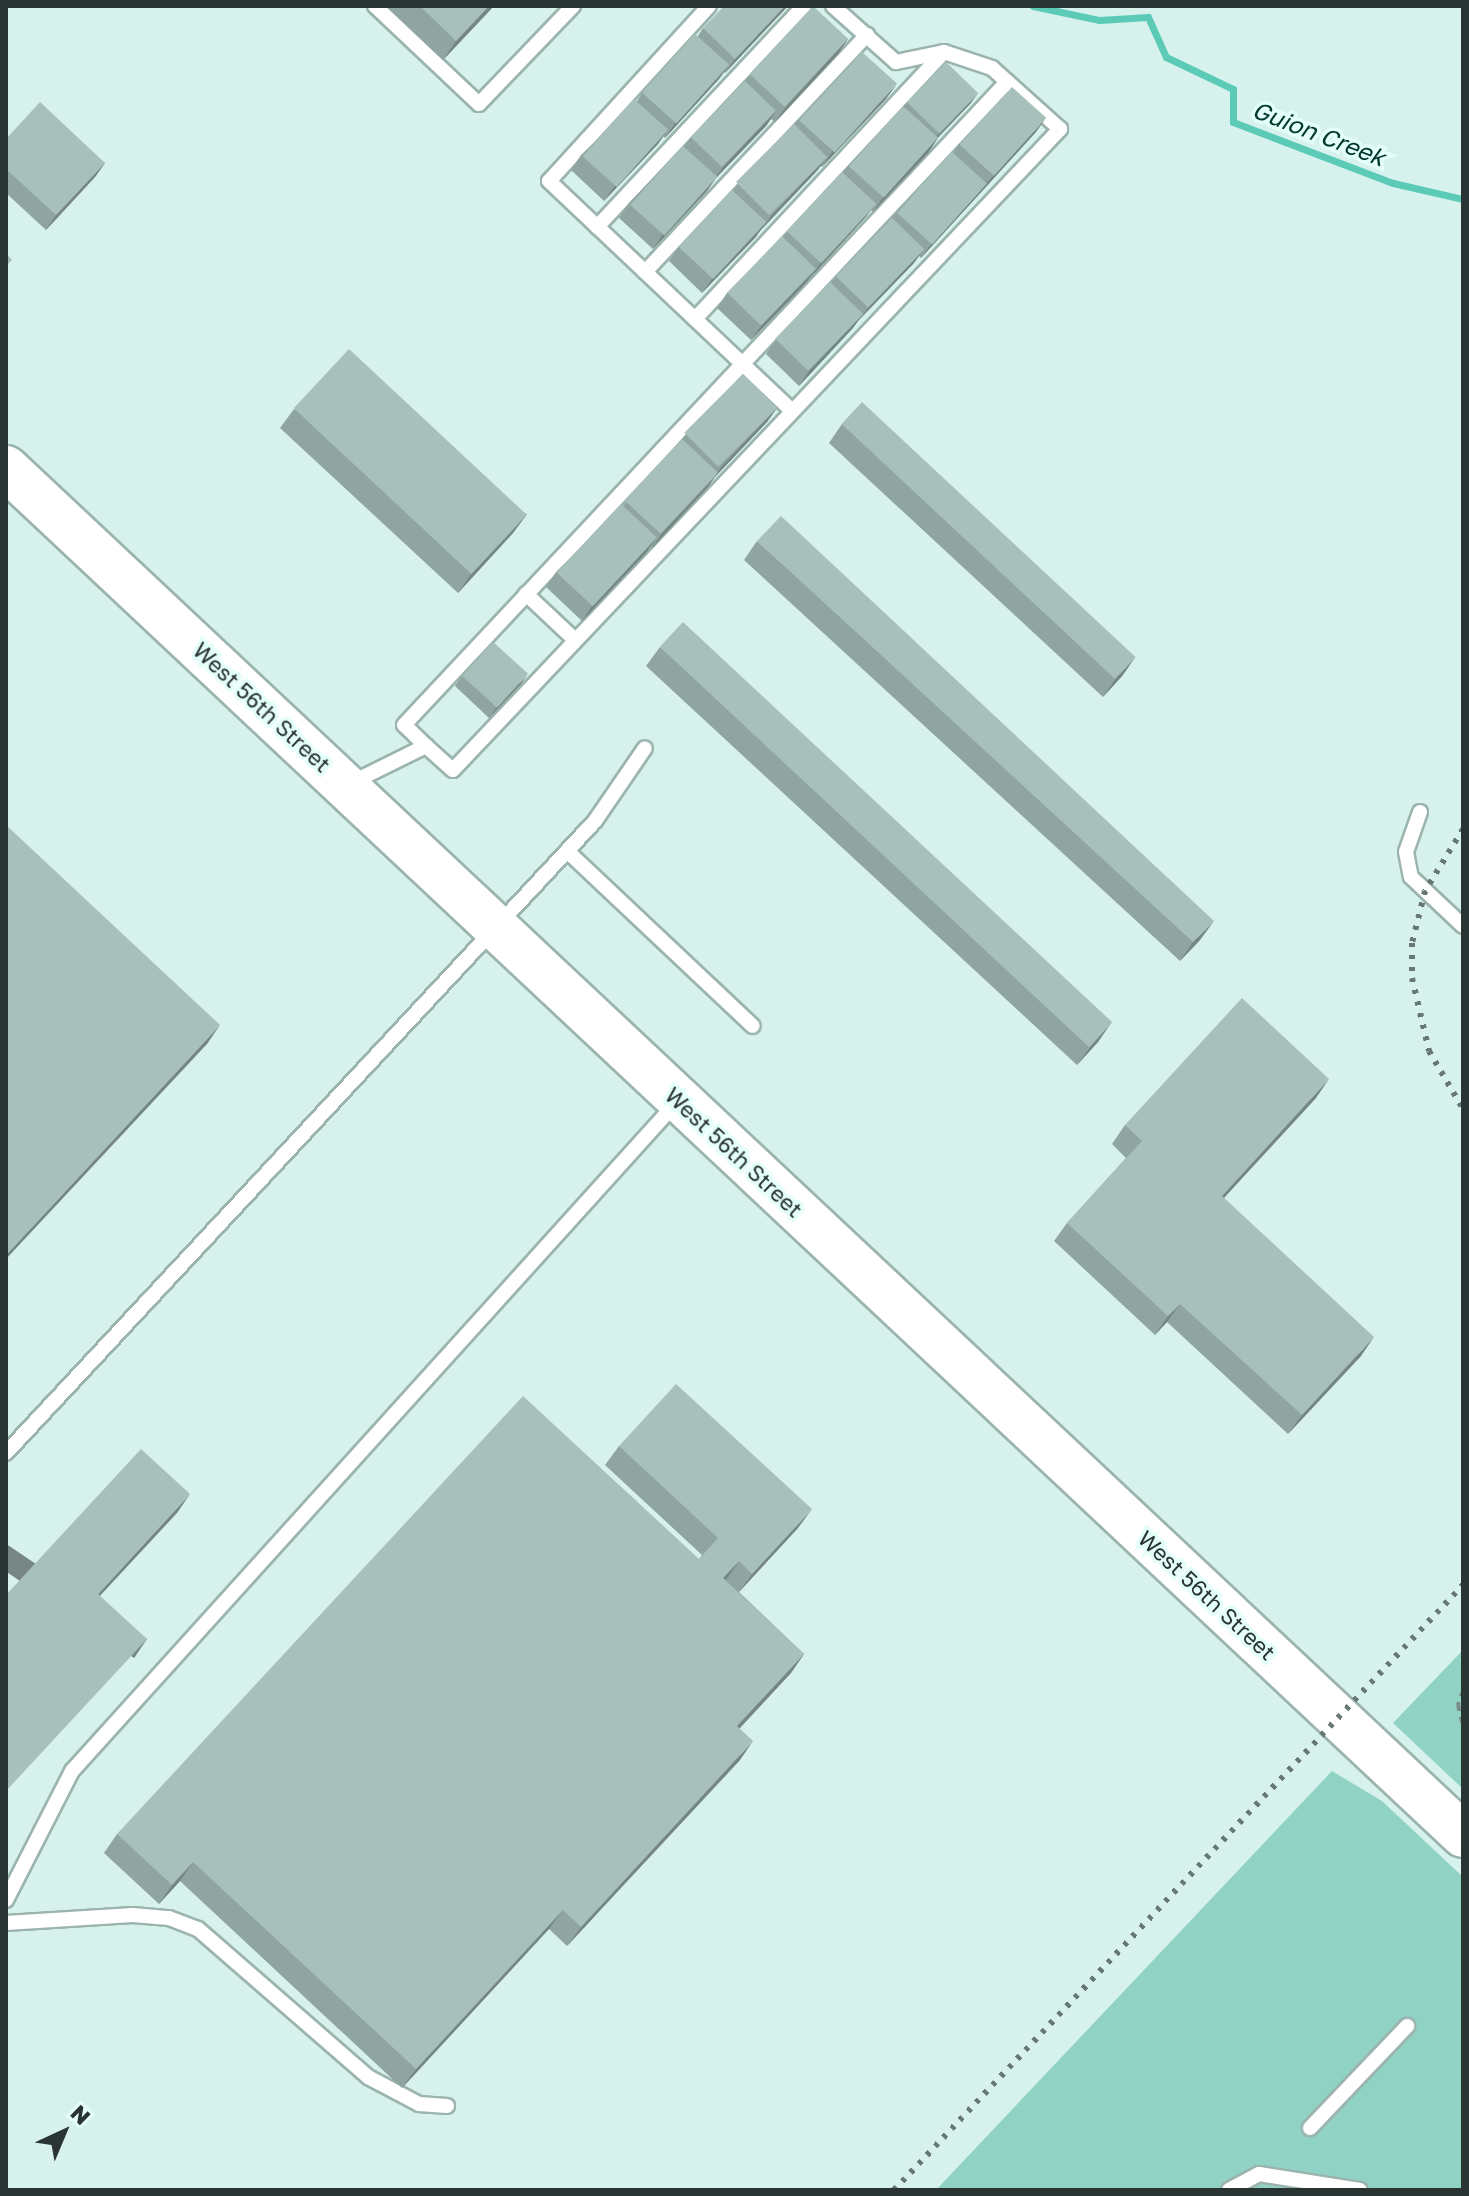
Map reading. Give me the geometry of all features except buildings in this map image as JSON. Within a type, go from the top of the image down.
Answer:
[{"type":"main road","name":"West 56th Street","points":[[6,468],[1463,1835]]},
{"type":"lane","points":[[375,6],[479,104],[573,6]]},
{"type":"lane","points":[[709,6],[549,181],[792,411]]},
{"type":"lane","points":[[597,227],[804,6]]},
{"type":"lane","points":[[833,6],[896,62],[944,52],[992,68],[1060,129],[453,770],[404,725],[741,362],[1007,82]]},
{"type":"lane","points":[[645,272],[867,35]]},
{"type":"lane","points":[[695,319],[944,52]]},
{"type":"lane","points":[[526,594],[575,640]]},
{"type":"lane","points":[[346,786],[426,746]]},
{"type":"lane","points":[[6,1453],[595,821],[645,748]]},
{"type":"lane","points":[[1420,812],[1406,852],[1411,877],[1463,926]]},
{"type":"lane","points":[[567,851],[753,1026]]},
{"type":"lane","points":[[6,1900],[72,1771],[678,1101]]},
{"type":"lane","points":[[6,1923],[133,1915],[169,1918],[198,1929],[368,2077],[419,2104],[447,2106]]},
{"type":"lane","points":[[1310,2128],[1407,2026]]},
{"type":"lane","points":[[1229,2190],[1259,2174],[1356,2190]]},
{"type":"path","points":[[1463,1691],[1458,1705],[1463,1725]]},
{"type":"green space","points":[[1463,1650],[1463,1789],[1393,1723]]},
{"type":"green space","points":[[1332,1771],[1382,1801],[1463,1877],[1463,2190],[936,2190]]},
{"type":"waterway","name":"Guion Creek","points":[[1033,6],[1099,20],[1148,17],[1166,57],[1233,89],[1233,122],[1393,183],[1463,199]]},
{"type":"railway","points":[[1463,829],[1425,891],[1412,943],[1412,978],[1429,1051],[1463,1109]]},
{"type":"railway","points":[[894,2190],[1463,1585]]}]
